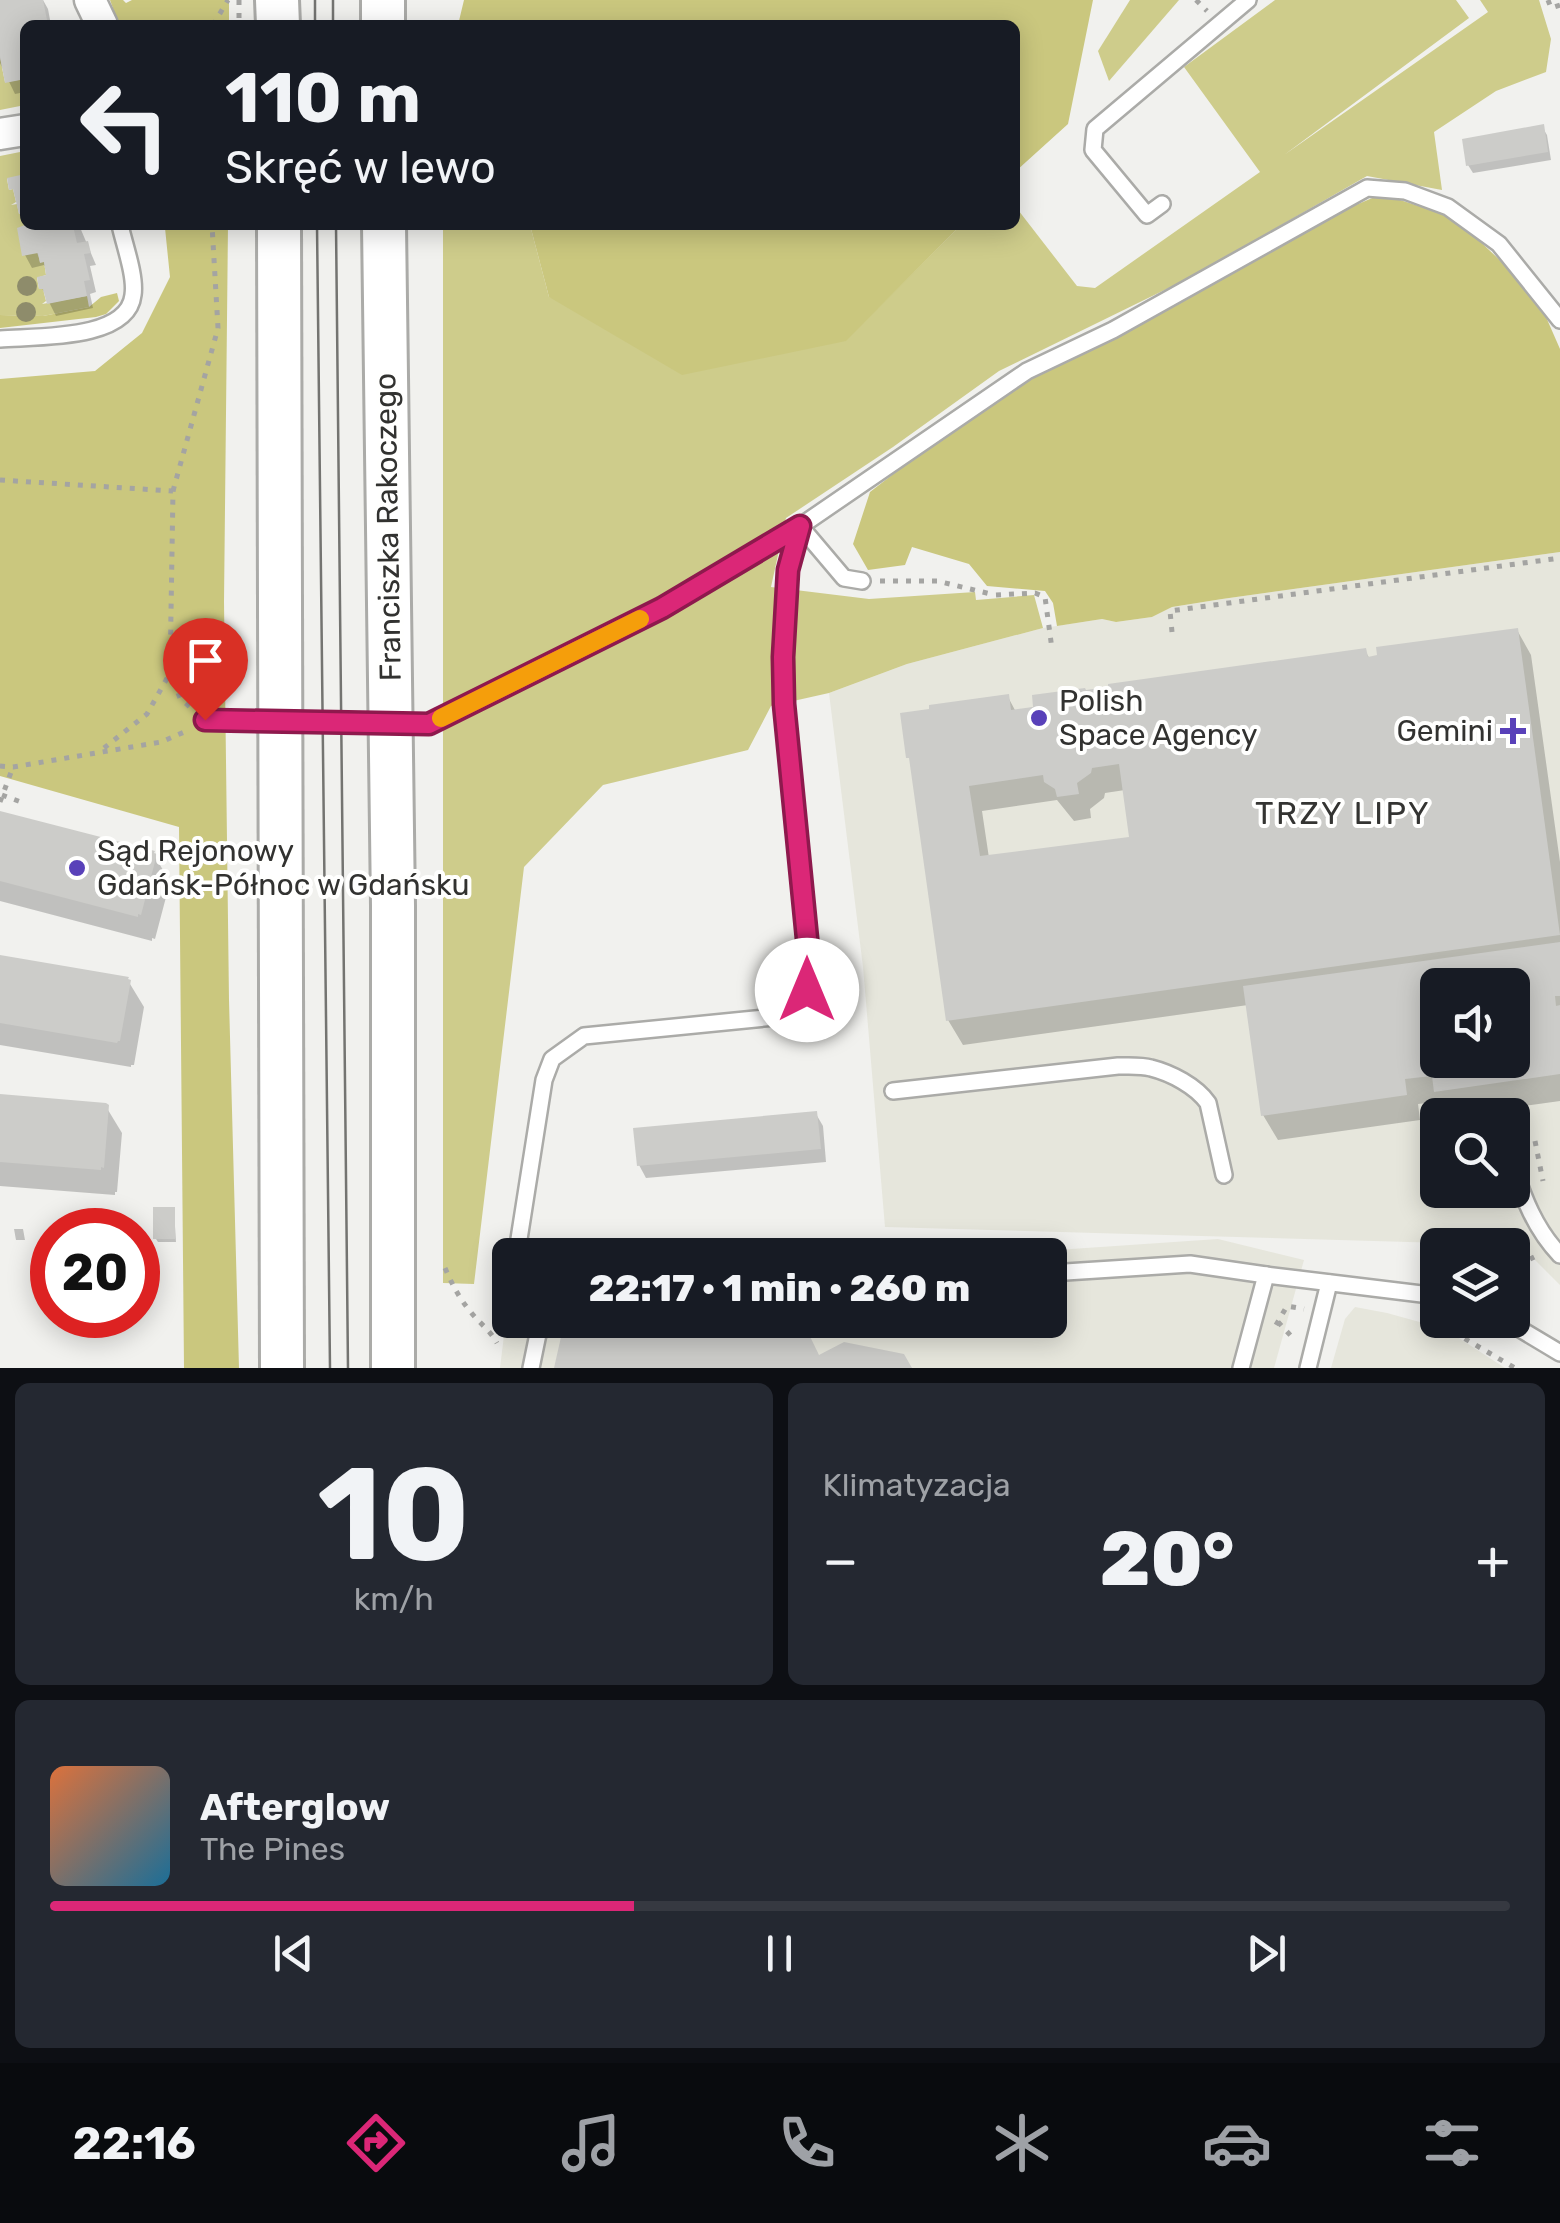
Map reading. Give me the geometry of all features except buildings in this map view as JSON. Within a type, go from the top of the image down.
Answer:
[{"type":"main road","points":[[279,230],[282,1368]]},
{"type":"main road","name":"Franciszka Rakoczego","points":[[384,230],[393,906],[393,1368]]},
{"type":"lane","points":[[1162,204],[1147,215],[1093,150],[1094,129],[1248,0]]},
{"type":"lane","points":[[205,720],[429,724],[662,608],[800,526],[1026,371],[1113,330],[1367,188],[1405,191],[1448,207],[1499,244],[1560,320]]},
{"type":"lane","points":[[0,339],[89,332],[124,315],[134,294],[121,230]]},
{"type":"lane","points":[[800,526],[844,578],[862,581]]},
{"type":"lane","points":[[519,1238],[544,1080],[552,1059],[584,1036],[775,1017],[796,1008],[807,990],[810,969],[784,704],[783,657],[788,570],[800,526]]},
{"type":"lane","points":[[893,1092],[1118,1066],[1150,1067],[1201,1093],[1208,1103],[1224,1175]]},
{"type":"lane","points":[[1529,1208],[1555,1250]]},
{"type":"lane","points":[[1067,1273],[1190,1264],[1420,1294]]},
{"type":"lane","points":[[1241,1368],[1266,1275]]},
{"type":"lane","points":[[1308,1368],[1330,1282]]},
{"type":"lane","points":[[1530,1335],[1560,1354]]},
{"type":"lane","points":[[531,1368],[537,1338]]},
{"type":"path","points":[[1548,0],[1552,8],[1560,6]]},
{"type":"path","points":[[0,766],[161,742],[205,720],[180,698],[170,673],[173,491],[218,328],[212,230]]},
{"type":"path","points":[[0,480],[173,491]]},
{"type":"path","points":[[1172,632],[1170,612],[1560,558]]},
{"type":"path","points":[[862,581],[937,581],[995,595]]},
{"type":"path","points":[[975,596],[1045,596],[1052,649]]},
{"type":"path","points":[[99,752],[147,714],[170,673]]},
{"type":"path","points":[[13,767],[1,798],[21,802]]},
{"type":"path","points":[[1530,1259],[1555,1250]]},
{"type":"path","points":[[445,1268],[454,1290],[497,1343]]},
{"type":"path","points":[[1465,1338],[1514,1368]]},
{"type":"shaded area","points":[[110,0],[229,0],[229,20],[117,20]]},
{"type":"shaded area","points":[[464,0],[1093,0],[1068,124],[1020,167],[1020,20],[459,20]]},
{"type":"shaded area","points":[[1130,0],[1179,0],[1109,81],[1098,51]]},
{"type":"shaded area","points":[[1275,0],[1456,0],[1469,18],[1284,155],[1488,12],[1480,0],[1539,0],[1551,39],[1546,72],[1496,91],[1434,132],[1442,190],[1367,176],[1189,278],[999,371],[786,518],[771,587],[869,599],[975,592],[976,600],[1034,595],[1043,628],[907,664],[829,693],[771,706],[748,750],[603,785],[524,867],[474,1284],[443,1283],[443,230],[531,230],[549,297],[845,341],[956,230],[1020,230],[1020,212],[1077,286],[1095,288],[1260,172],[1184,67]]},
{"type":"shaded area","points":[[0,58],[5,82],[20,80],[20,106],[0,110]]},
{"type":"shaded area","points":[[20,152],[20,176],[7,179],[16,202],[11,205],[17,204],[20,214],[20,230],[28,230],[40,262],[44,262],[46,275],[37,278],[46,301],[42,304],[87,296],[89,307],[43,316],[0,315],[0,156]]},
{"type":"shaded area","points":[[1377,196],[1440,213],[1470,232],[1506,266],[1546,317],[1560,349],[1560,552],[1222,599],[1172,607],[1152,617],[1057,626],[1053,603],[1045,591],[987,586],[969,564],[912,547],[905,565],[868,570],[853,544],[870,492],[958,424],[1039,370],[1183,301],[1337,213]]},
{"type":"shaded area","points":[[165,230],[228,230],[224,602],[239,1368],[184,1368],[179,827],[0,776],[0,379],[95,371],[142,333],[170,277]]},
{"type":"shaded area","points":[[531,230],[956,230],[846,341],[682,375],[549,297]]},
{"type":"shaded area","points":[[117,293],[119,301],[106,314],[96,317],[0,328],[0,315],[43,316],[89,307],[101,297]]},
{"type":"shaded area","points":[[1560,552],[1560,1285],[1530,1255],[1530,1228],[1420,1228],[1420,1242],[885,1227],[863,967],[829,693],[907,664],[1043,628],[1102,619],[1116,622],[1152,617],[1172,607]]},
{"type":"shaded area","points":[[1218,1239],[1304,1260],[1274,1368],[500,1368],[504,1338],[1067,1338],[1067,1249]]},
{"type":"shaded area","points":[[1355,1307],[1420,1322],[1420,1338],[1459,1338],[1505,1368],[1331,1368],[1345,1319]]},
{"type":"tram line","points":[[315,0],[315,20]]},
{"type":"tram line","points":[[333,0],[333,20]]},
{"type":"tram line","points":[[317,230],[330,1368]]},
{"type":"tram line","points":[[336,230],[348,1368]]},
{"type":"slow traffic","points":[[441,718],[640,619]]},
{"type":"place","name":"Polish Space Agency","points":[[1039,718]]},
{"type":"place","name":"Gemini","points":[[1513,731]]},
{"type":"place","name":"Sąd Rejonowy Gdańsk-Północ w Gdańsku","points":[[77,868]]},
{"type":"district","name":"TRZY LIPY","points":[[1343,813]]},
{"type":"route","points":[[205,720],[429,724],[662,608],[800,526],[788,570],[783,680],[810,969],[807,990]]}]
